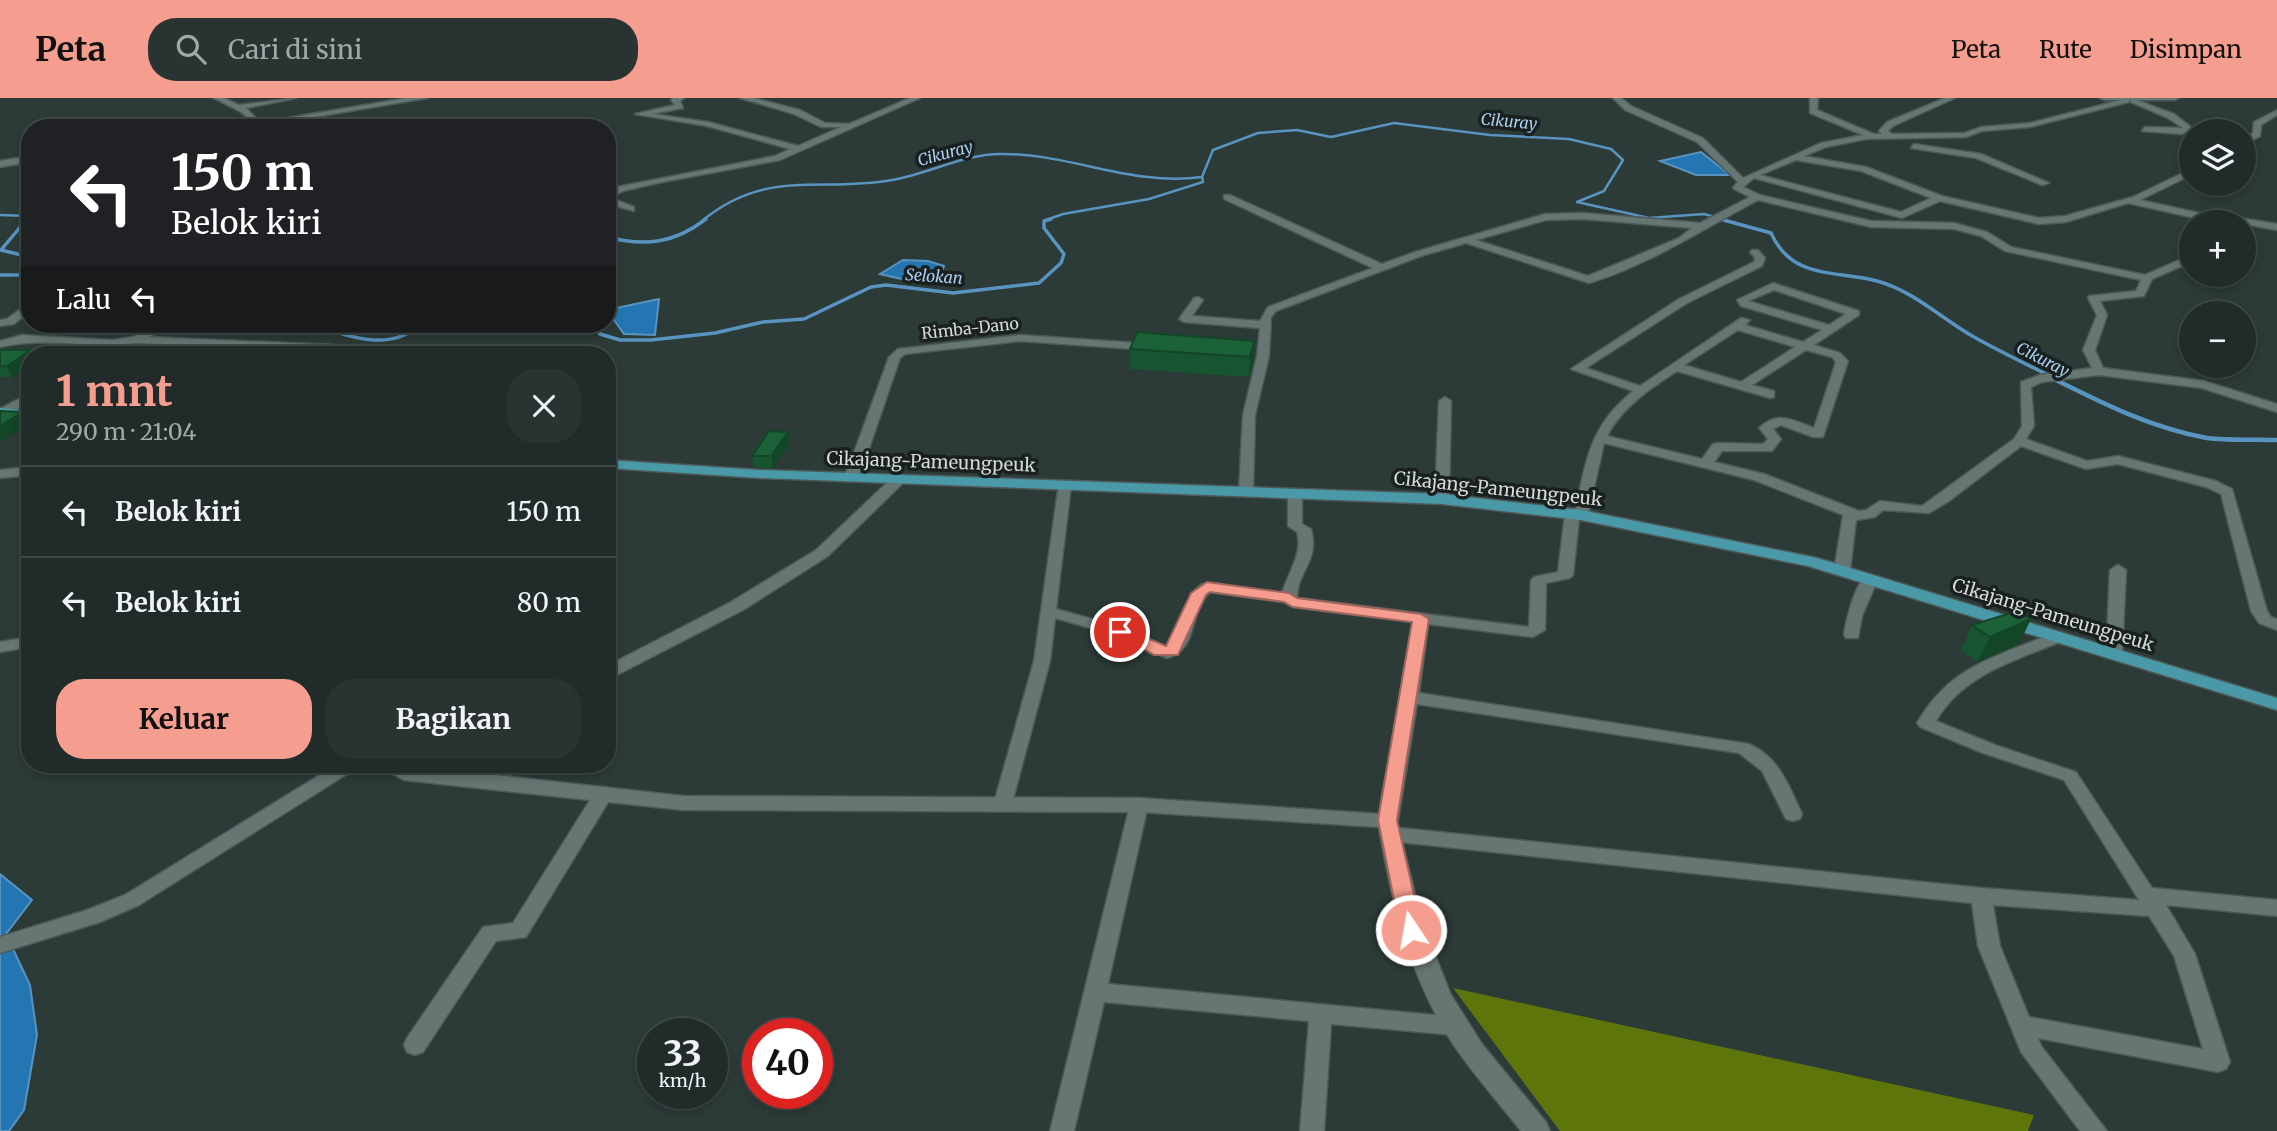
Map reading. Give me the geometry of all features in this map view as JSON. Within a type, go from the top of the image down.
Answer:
[{"type":"main road","points":[[2,412],[21,414]]},
{"type":"main road","name":"Cikajang-Pameungpeuk","points":[[616,465],[849,478],[1442,499],[1577,515],[1732,544],[1842,571],[2277,704]]},
{"type":"street","points":[[218,98],[238,107],[252,119]]},
{"type":"street","points":[[238,107],[292,98]]},
{"type":"street","points":[[287,119],[396,100],[423,98]]},
{"type":"street","points":[[680,98],[675,100],[680,106],[639,114],[705,124],[799,149]]},
{"type":"street","points":[[744,98],[797,112],[824,125],[852,125]]},
{"type":"street","points":[[616,192],[636,184],[777,159],[916,98]]},
{"type":"street","points":[[1617,98],[1628,108],[1700,140],[1742,181]]},
{"type":"street","points":[[1814,98],[1812,111],[1873,137]]},
{"type":"street","points":[[1891,136],[1883,131],[1890,124],[1951,98]]},
{"type":"street","points":[[2104,98],[2175,98]]},
{"type":"street","points":[[1948,225],[1877,225],[1757,197],[1737,187],[1752,175],[1808,149],[1852,139],[1969,134],[1981,129],[2027,126],[2130,100],[2171,116],[2188,128],[2182,132],[2145,129]]},
{"type":"street","points":[[2256,135],[2257,124],[2277,112]]},
{"type":"street","points":[[1852,139],[1878,145],[1936,147],[1978,156],[2045,184]]},
{"type":"street","points":[[1795,157],[1863,169],[1939,198],[2039,221],[2066,219],[2132,199],[2179,177]]},
{"type":"street","points":[[0,164],[21,160]]},
{"type":"street","points":[[1752,175],[1984,234],[2008,249],[2147,278],[2179,263]]},
{"type":"street","points":[[1227,197],[1382,268]]},
{"type":"street","points":[[1465,240],[1589,280],[1682,240],[1717,217],[1757,197]]},
{"type":"street","points":[[1906,215],[1939,198]]},
{"type":"street","points":[[2132,199],[2179,212]]},
{"type":"street","points":[[616,203],[631,209]]},
{"type":"street","points":[[1246,491],[1250,415],[1259,356],[1272,309],[1465,240],[1557,214],[1702,226]]},
{"type":"street","points":[[2256,224],[2277,227]]},
{"type":"street","points":[[1644,391],[1577,369],[1684,301],[1758,264],[1760,258],[1755,252]]},
{"type":"street","points":[[2099,371],[2089,350],[2101,322],[2093,298],[2140,294],[2147,278]]},
{"type":"street","points":[[1743,386],[1828,328],[1855,313],[1773,286],[1741,301],[1828,328]]},
{"type":"street","points":[[1178,336],[1186,320],[1184,315],[1198,300]]},
{"type":"street","points":[[1047,611],[1111,629],[1167,653],[1177,648],[1199,593],[1207,587],[1289,598],[1293,602],[1535,631],[1539,580],[1565,575],[1577,515],[1601,438],[1612,419],[1644,391],[1761,309]]},
{"type":"street","points":[[0,323],[10,321],[21,312]]},
{"type":"street","points":[[1186,320],[1266,325]]},
{"type":"street","points":[[1706,463],[1718,447],[1768,448],[1775,439],[1765,428],[1780,420],[1818,433],[1842,361],[1836,355],[1736,326]]},
{"type":"street","points":[[136,340],[150,333]]},
{"type":"street","points":[[0,344],[22,338],[112,343],[136,340],[284,346]]},
{"type":"street","name":"Rimba-Dano","points":[[849,478],[855,469],[895,356],[902,351],[1020,338],[1162,348]]},
{"type":"street","points":[[1677,367],[1770,394]]},
{"type":"street","points":[[1601,438],[1759,477],[1854,514],[1870,514],[1880,505],[1924,510],[1954,491],[2019,441],[2028,426],[2025,385],[2040,379],[2099,371],[2204,385],[2277,408]]},
{"type":"street","points":[[1442,499],[1445,401]]},
{"type":"street","points":[[2,412],[21,402]]},
{"type":"street","points":[[2019,441],[2080,464],[2118,460],[2211,484],[2227,492],[2259,611],[2265,620],[2277,625]]},
{"type":"street","points":[[0,474],[21,472]]},
{"type":"street","points":[[616,669],[737,606],[822,553],[898,480]]},
{"type":"street","points":[[1003,803],[1042,661],[1064,486]]},
{"type":"street","points":[[1289,598],[1308,544],[1304,529],[1295,527],[1295,493]]},
{"type":"street","points":[[1842,571],[1846,519],[1854,514]]},
{"type":"street","points":[[2114,654],[2118,570]]},
{"type":"street","points":[[1852,635],[1854,616],[1870,579]]},
{"type":"street","points":[[1421,619],[1389,827],[1411,930],[1430,980],[1455,1026],[1537,1131]]},
{"type":"street","points":[[2020,1025],[2218,1062],[2192,972],[2153,902],[2070,776],[1989,749],[1926,723],[1936,700],[1970,673],[2059,637]]},
{"type":"street","points":[[0,647],[21,644]]},
{"type":"street","points":[[1410,697],[1743,748],[1754,752],[1768,764],[1793,814]]},
{"type":"street","points":[[10,943],[132,900],[336,773]]},
{"type":"street","points":[[404,773],[683,803],[1139,805],[1389,827],[1981,896],[2277,908]]},
{"type":"street","points":[[415,1045],[490,933],[519,931],[604,794]]},
{"type":"street","points":[[1062,1131],[1139,805]]},
{"type":"street","points":[[1981,896],[1989,946],[2032,1052],[2095,1131]]},
{"type":"street","points":[[1095,992],[1455,1026]]},
{"type":"street","points":[[1312,1131],[1321,1013]]},
{"type":"green space","points":[[1453,988],[2034,1115],[2028,1131],[1560,1131]]},
{"type":"water","points":[[1701,152],[1730,175],[1696,175],[1660,161]]},
{"type":"water","points":[[903,260],[928,261],[944,266],[940,278],[918,278],[914,282],[880,274]]},
{"type":"water","points":[[659,299],[655,335],[624,334],[616,323],[616,308]]},
{"type":"water","points":[[0,874],[32,900],[6,934],[30,985],[37,1035],[24,1110],[9,1131],[0,1131]]},
{"type":"building","points":[[1137,332],[1254,341],[1250,357],[1130,349]]},
{"type":"building","points":[[0,350],[21,350],[21,357],[7,366],[0,366]]},
{"type":"building","points":[[0,411],[21,412],[21,413],[0,426]]},
{"type":"building","points":[[769,431],[788,432],[771,456],[752,456]]},
{"type":"building","points":[[2017,611],[2031,619],[1990,637],[1972,625]]},
{"type":"waterway","name":"Cikuray","points":[[1202,177],[1213,150],[1258,133],[1297,130],[1331,137],[1394,123],[1490,135],[1569,139],[1611,149],[1623,160],[1604,191],[1577,202],[1649,218],[1704,214],[1726,220]]},
{"type":"waterway","name":"Cikuray","points":[[703,220],[727,204],[772,188],[892,180],[987,155],[1026,155],[1151,177],[1202,177]]},
{"type":"waterway","name":"Selokan","points":[[1046,220],[1063,214],[1149,199],[1203,182],[1202,177]]},
{"type":"waterway","name":"Cikuray","points":[[0,215],[21,216]]},
{"type":"waterway","name":"Cikuray","points":[[616,239],[634,242],[659,241],[683,233],[706,219]]},
{"type":"waterway","name":"Selokan","points":[[599,333],[620,340],[651,340],[715,333],[763,322],[804,319],[871,287],[886,285],[953,293],[1039,283],[1061,263],[1064,254],[1044,228],[1044,221],[1051,219]]},
{"type":"waterway","name":"Cikuray","points":[[1720,219],[1771,233],[1780,248],[1803,266],[1877,281],[1903,291],[1974,337],[2046,374]]},
{"type":"waterway","name":"Cikuray","points":[[21,226],[1,250],[21,255]]},
{"type":"waterway","name":"Selokan","points":[[0,275],[21,275]]},
{"type":"waterway","name":"Selokan","points":[[340,333],[381,340],[408,333]]},
{"type":"waterway","name":"Cikuray","points":[[2042,373],[2122,412],[2185,433],[2215,439],[2277,440]]},
{"type":"route","points":[[1120,632],[1160,652],[1172,651],[1177,648],[1199,593],[1202,589],[1214,586],[1289,598],[1289,601],[1293,602],[1421,619],[1388,820],[1411,930]]}]
